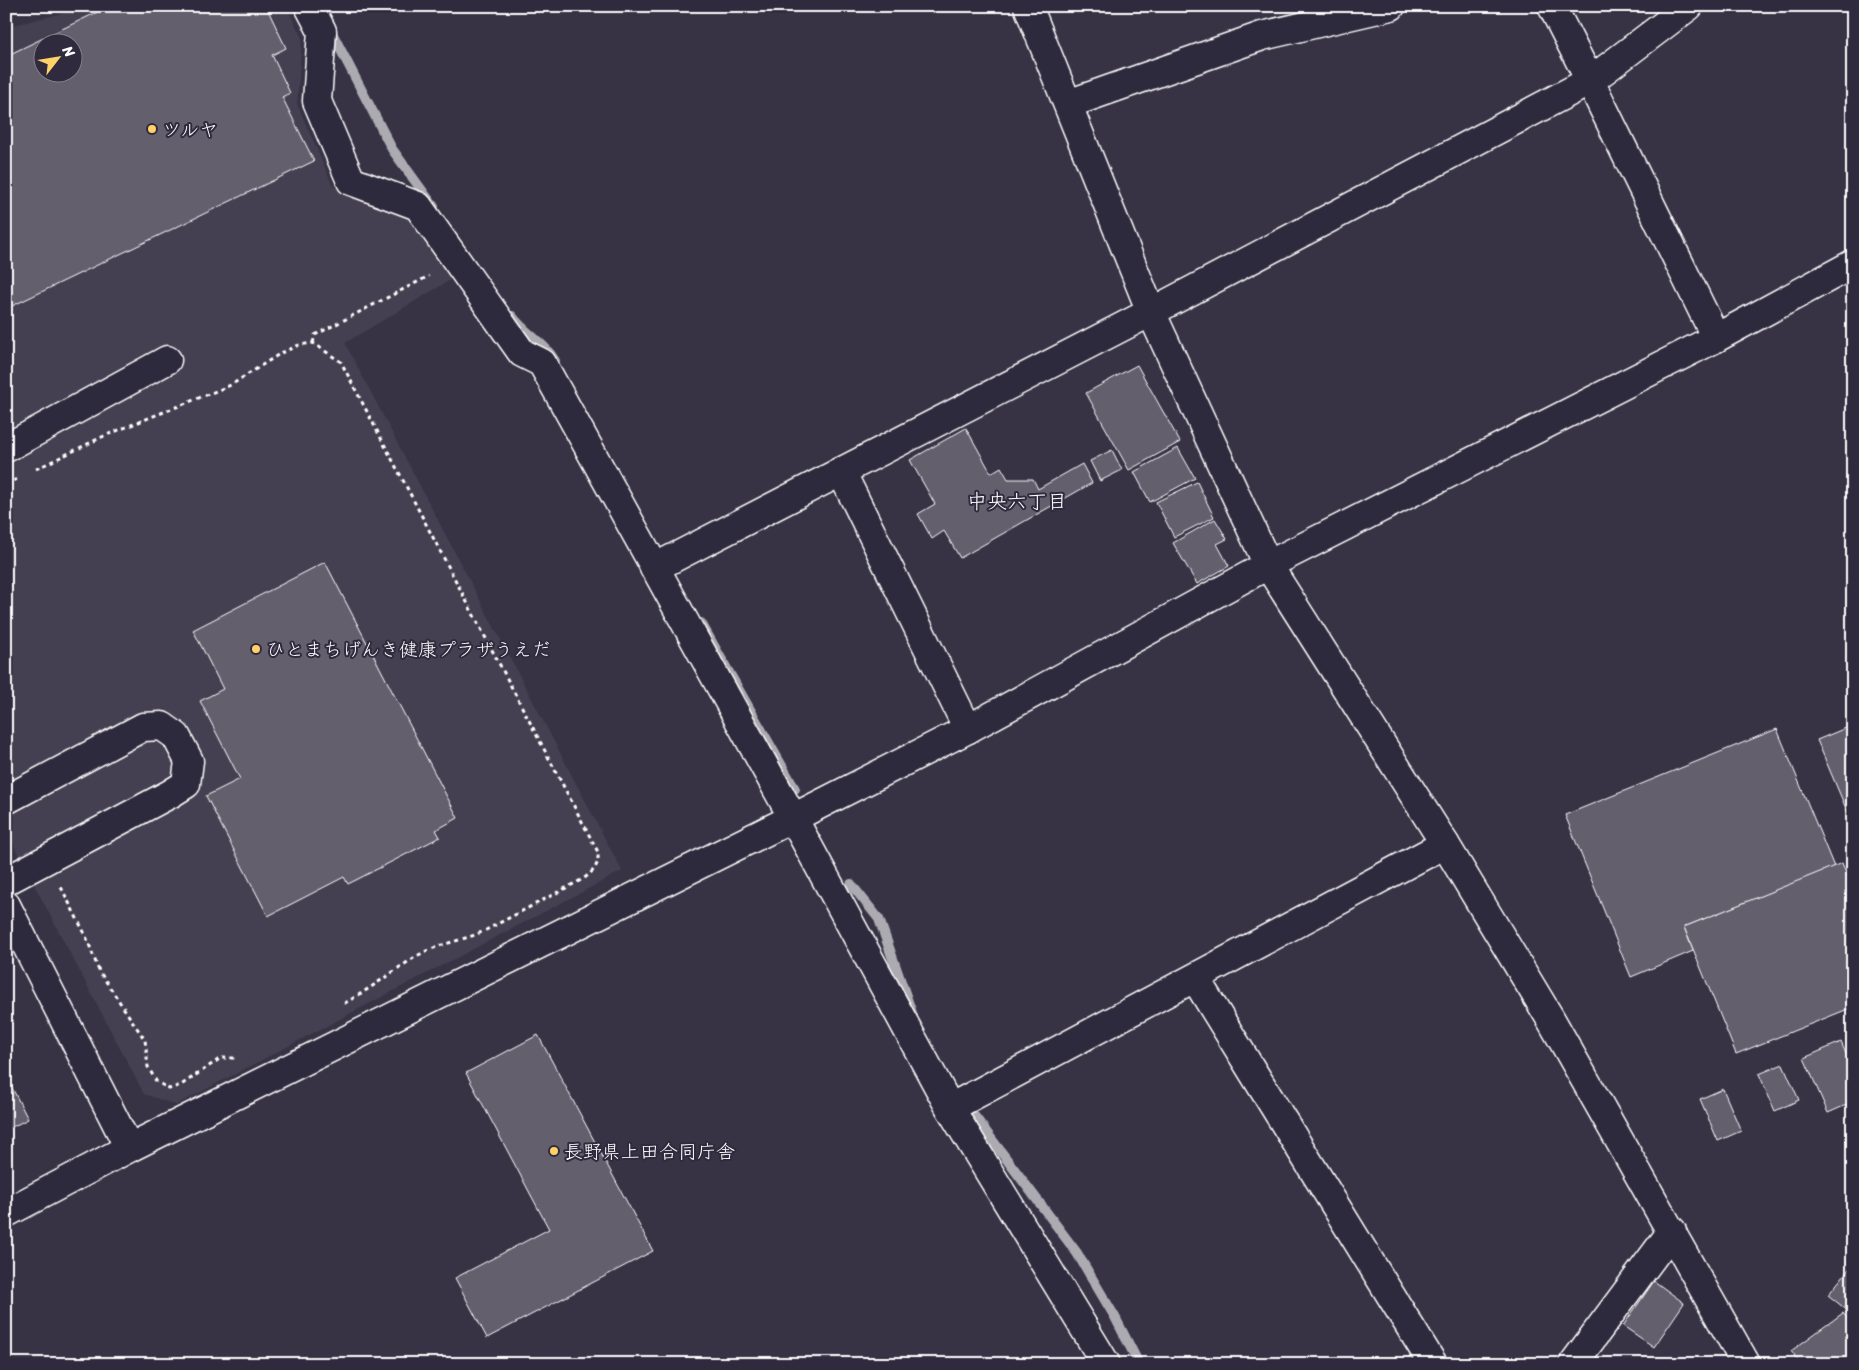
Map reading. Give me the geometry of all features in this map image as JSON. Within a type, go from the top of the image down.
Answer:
[{"type":"street","points":[[309,6],[322,31],[317,101],[352,181],[418,206],[522,353],[542,363],[793,818],[950,1108],[1106,1364]]},
{"type":"street","points":[[1028,6],[1151,312],[1268,565],[1445,844],[1550,1018],[1746,1364]]},
{"type":"street","points":[[1068,104],[1262,36],[1390,6]]},
{"type":"street","points":[[1552,6],[1716,338]]},
{"type":"street","points":[[654,568],[1151,312],[1590,80],[1689,6]]},
{"type":"street","points":[[6,1213],[129,1148],[968,729],[1268,565],[1716,338],[1853,264]]},
{"type":"street","points":[[6,448],[167,360]]},
{"type":"street","points":[[842,471],[968,729]]},
{"type":"street","points":[[6,800],[143,727],[162,726],[176,736],[188,761],[186,784],[6,881]]},
{"type":"street","points":[[950,1108],[1445,844]]},
{"type":"street","points":[[6,905],[129,1148]]},
{"type":"street","points":[[1195,978],[1433,1364]]},
{"type":"street","points":[[1573,1364],[1672,1231]]},
{"type":"path","points":[[313,343],[314,334],[456,262]]},
{"type":"path","points":[[33,471],[104,436],[231,385],[281,352],[299,345],[313,343],[341,362],[598,852],[599,863],[593,872],[583,879],[486,930],[472,937],[434,948],[418,956],[364,993],[339,1007]]},
{"type":"path","points":[[6,484],[24,475]]},
{"type":"path","points":[[6,640],[11,654],[11,663],[6,680]]},
{"type":"path","points":[[46,860],[86,936],[99,971],[145,1040],[148,1067],[156,1081],[169,1089],[181,1085],[221,1058],[242,1057]]},
{"type":"shaded area","name":"ひとまちげんき健康プラザうえだ","points":[[92,6],[286,6],[302,38],[297,104],[333,186],[398,206],[452,279],[345,343],[622,871],[176,1105],[144,1094],[6,831],[6,27]]},
{"type":"building","name":"ツルヤ","points":[[110,6],[266,6],[286,48],[272,55],[290,93],[282,97],[314,161],[12,306],[6,295],[6,56],[32,44],[32,82],[82,82],[82,32],[56,32]]},
{"type":"building","points":[[1137,365],[1180,442],[1129,470],[1086,393]]},
{"type":"building","points":[[966,428],[991,473],[1001,467],[1008,479],[1033,479],[1038,489],[1082,464],[1092,483],[960,558],[944,531],[932,539],[918,514],[935,504],[910,460]]},
{"type":"building","points":[[1178,448],[1195,478],[1150,502],[1134,472]]},
{"type":"building","points":[[1112,450],[1122,470],[1100,481],[1090,461]]},
{"type":"building","points":[[1197,482],[1214,517],[1174,537],[1156,502]]},
{"type":"building","points":[[1215,519],[1227,539],[1217,544],[1229,566],[1197,584],[1173,543]]},
{"type":"building","points":[[325,562],[458,818],[436,830],[440,837],[348,884],[344,877],[268,916],[206,796],[240,779],[200,701],[223,689],[193,630]]},
{"type":"building","points":[[1853,725],[1853,825],[1817,740]]},
{"type":"building","points":[[1777,729],[1834,867],[1684,927],[1693,951],[1631,977],[1565,815]]},
{"type":"building","points":[[1842,863],[1853,890],[1853,1007],[1736,1054],[1684,927]]},
{"type":"building","name":"長野県上田合同庁舎","points":[[538,1035],[653,1251],[487,1338],[455,1278],[549,1229],[466,1073]]},
{"type":"building","points":[[1841,1042],[1853,1070],[1853,1102],[1828,1113],[1804,1058]]},
{"type":"building","points":[[1783,1064],[1799,1100],[1775,1111],[1759,1074]]},
{"type":"building","points":[[6,1076],[28,1119],[6,1130]]},
{"type":"building","points":[[1723,1089],[1741,1131],[1718,1141],[1700,1099]]},
{"type":"building","points":[[1853,1264],[1853,1315],[1828,1295]]},
{"type":"building","points":[[1654,1281],[1684,1303],[1654,1347],[1623,1326]]},
{"type":"building","points":[[1843,1313],[1853,1326],[1853,1364],[1800,1364],[1791,1351]]},
{"type":"waterway","points":[[329,27],[392,149],[434,207]]},
{"type":"waterway","points":[[512,316],[522,328],[546,349],[555,361]]},
{"type":"waterway","points":[[701,623],[795,789]]},
{"type":"waterway","points":[[851,884],[879,919],[913,1016]]},
{"type":"waterway","points":[[963,1101],[1077,1253],[1115,1317],[1139,1364]]},
{"type":"place","name":"ツルヤ","points":[[152,129]]},
{"type":"place","name":"ひとまちげんき健康プラザうえだ","points":[[256,649]]},
{"type":"place","name":"長野県上田合同庁舎","points":[[554,1151]]},
{"type":"district","name":"中央六丁目","points":[[1017,501]]}]
